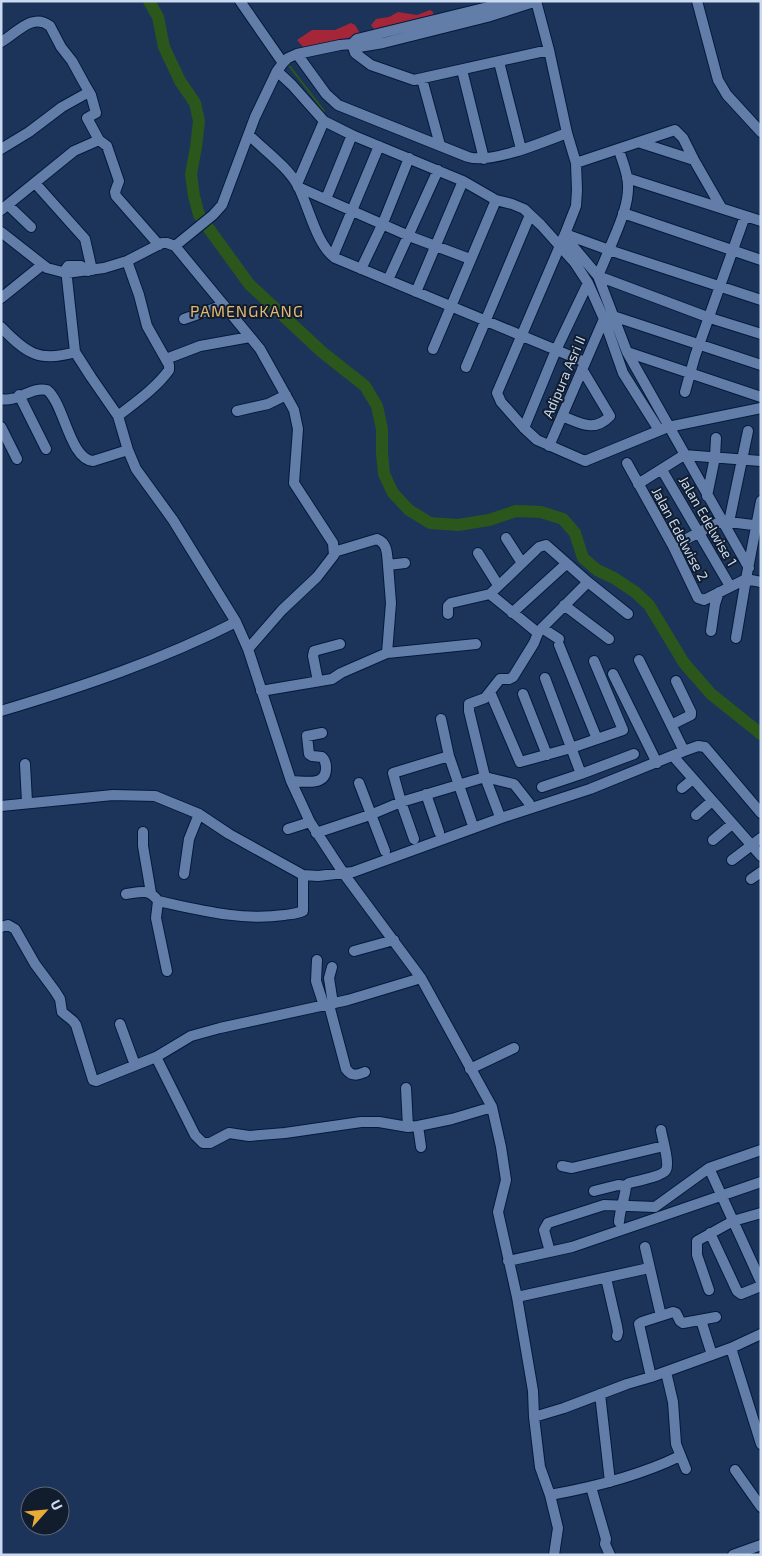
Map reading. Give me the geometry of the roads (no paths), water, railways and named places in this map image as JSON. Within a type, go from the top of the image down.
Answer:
[{"type":"street","points":[[240,1],[286,61],[338,105],[468,158],[484,159],[521,149],[567,133]]},
{"type":"street","points":[[352,44],[357,40],[514,1]]},
{"type":"street","points":[[174,246],[213,215],[222,204],[255,117],[286,61],[340,45],[352,44],[359,47],[383,43],[487,17],[537,1],[567,133],[576,163],[578,190],[576,206],[563,239],[497,394],[501,402],[537,440],[588,461],[663,429],[761,408]]},
{"type":"street","points":[[697,1],[718,80],[727,95],[761,132]]},
{"type":"street","points":[[1,42],[13,36],[30,22],[36,21],[50,26],[89,92],[96,112],[87,118],[99,140],[107,146],[119,180],[115,192],[116,196],[159,245]]},
{"type":"street","points":[[352,44],[355,53],[371,65],[414,80],[422,80],[549,50]]},
{"type":"street","points":[[286,61],[292,85],[324,121],[352,135],[462,181],[496,200],[524,209],[571,244],[598,276],[623,373],[684,455],[707,496],[725,522],[749,568]]},
{"type":"street","points":[[499,62],[521,149]]},
{"type":"street","points":[[462,70],[484,159]]},
{"type":"street","points":[[422,80],[440,145]]},
{"type":"street","points":[[1,149],[29,132],[62,107],[89,92]]},
{"type":"street","points":[[298,185],[324,121]]},
{"type":"street","points":[[576,163],[675,130],[681,135],[721,207]]},
{"type":"street","points":[[326,199],[352,135]]},
{"type":"street","points":[[249,136],[298,185],[322,241],[328,252],[333,256],[361,270],[556,350],[583,366],[610,416],[603,422],[588,426],[562,416]]},
{"type":"street","points":[[30,228],[4,208],[74,151],[99,140]]},
{"type":"street","points":[[641,142],[694,160]]},
{"type":"street","points":[[333,256],[379,146]]},
{"type":"street","points":[[598,276],[623,213],[628,194],[627,178],[619,150]]},
{"type":"street","points":[[361,270],[409,158]]},
{"type":"street","points":[[388,280],[438,170]]},
{"type":"street","points":[[627,178],[761,221]]},
{"type":"street","points":[[416,292],[437,246],[462,181]]},
{"type":"street","points":[[35,183],[85,239],[90,271]]},
{"type":"street","points":[[298,185],[409,236],[470,259]]},
{"type":"street","points":[[433,349],[496,200]]},
{"type":"street","points":[[623,213],[761,260]]},
{"type":"street","points":[[466,367],[530,215]]},
{"type":"street","points":[[685,392],[700,344],[746,216]]},
{"type":"street","points":[[1,232],[42,265],[53,271],[66,273]]},
{"type":"street","points":[[563,239],[609,250],[761,300]]},
{"type":"street","points":[[563,239],[575,263],[609,317],[663,429]]},
{"type":"street","points":[[248,649],[282,610],[317,577],[332,559],[334,552],[333,543],[294,483],[298,429],[294,410],[273,370],[250,337],[174,246],[167,243],[159,245],[127,261],[90,271],[79,265],[68,266],[66,273],[75,352],[90,378],[118,416],[136,469],[172,520],[236,622],[248,649],[292,781],[310,822],[344,874],[421,978],[492,1107],[506,1180],[498,1209],[517,1297],[533,1391],[540,1468],[550,1495],[558,1528],[554,1555]]},
{"type":"street","points":[[118,416],[164,377],[169,370],[166,359],[147,326],[127,261]]},
{"type":"street","points":[[1,298],[42,265]]},
{"type":"street","points":[[598,276],[710,318],[761,334]]},
{"type":"street","points":[[524,428],[556,350],[588,283]]},
{"type":"street","points":[[184,319],[224,305]]},
{"type":"street","points":[[609,317],[700,344],[761,365]]},
{"type":"street","name":"Adipura Asri II","points":[[550,446],[583,366],[609,317]]},
{"type":"street","points":[[1,327],[17,344],[28,351],[42,356],[60,356],[75,352]]},
{"type":"street","points":[[166,359],[200,346],[250,337]]},
{"type":"street","points":[[627,352],[761,397]]},
{"type":"street","points":[[1,399],[10,400],[20,395],[43,389],[50,392],[76,447],[88,461],[93,462],[127,445]]},
{"type":"street","points":[[237,411],[266,404],[286,394]]},
{"type":"street","points":[[20,395],[46,449]]},
{"type":"street","points":[[1,427],[18,459]]},
{"type":"street","points":[[725,522],[748,431]]},
{"type":"street","points":[[707,496],[715,457],[716,438]]},
{"type":"street","points":[[638,484],[684,455],[761,462]]},
{"type":"street","name":"Jalan Edelwise 2","points":[[627,463],[673,546],[698,598],[704,600],[746,579]]},
{"type":"street","name":"Jalan Edelwise 1","points":[[662,470],[730,586]]},
{"type":"street","points":[[736,638],[746,579],[759,525],[761,501]]},
{"type":"street","points":[[673,546],[699,532],[725,522],[759,525]]},
{"type":"street","points":[[506,538],[522,563]]},
{"type":"street","points":[[334,552],[377,539],[381,540],[385,545],[390,603],[387,653]]},
{"type":"street","points":[[448,614],[448,606],[451,602],[490,594],[538,548],[546,544],[566,564],[628,614]]},
{"type":"street","points":[[478,554],[498,585]]},
{"type":"street","points":[[388,565],[405,563]]},
{"type":"street","points":[[512,613],[566,564]]},
{"type":"street","points":[[746,579],[761,582]]},
{"type":"street","points":[[499,814],[485,776],[468,707],[469,704],[485,698],[500,679],[513,677],[540,630],[588,582]]},
{"type":"street","points":[[711,632],[715,604],[719,592]]},
{"type":"street","points":[[490,594],[512,613],[559,642],[598,739]]},
{"type":"street","points":[[564,605],[609,639]]},
{"type":"street","points":[[1,711],[81,686],[141,664],[200,640],[236,622]]},
{"type":"street","points":[[318,681],[313,656],[314,651],[340,644]]},
{"type":"street","points":[[261,691],[332,679],[341,673],[387,653],[476,644]]},
{"type":"street","points":[[640,660],[684,751]]},
{"type":"street","points":[[490,692],[520,762],[571,748],[623,730],[594,661]]},
{"type":"street","points":[[613,674],[657,763]]},
{"type":"street","points":[[544,678],[581,774]]},
{"type":"street","points":[[671,725],[692,712],[676,681]]},
{"type":"street","points":[[523,694],[547,755]]},
{"type":"street","points":[[441,718],[449,756],[472,823]]},
{"type":"street","points":[[292,781],[320,780],[325,777],[326,761],[322,756],[312,756],[309,754],[307,736],[322,733]]},
{"type":"street","points":[[1,806],[113,795],[150,795],[161,797],[199,814],[229,834],[303,875],[344,874],[590,789],[702,745],[761,813]]},
{"type":"street","points":[[542,787],[634,754]]},
{"type":"street","points":[[414,839],[400,802],[393,773],[449,756]]},
{"type":"street","points":[[673,756],[761,856]]},
{"type":"street","points":[[25,764],[27,802]]},
{"type":"street","points":[[316,833],[370,815],[400,802],[485,776],[514,784],[529,803]]},
{"type":"street","points":[[682,788],[692,779]]},
{"type":"street","points":[[358,783],[385,851]]},
{"type":"street","points":[[426,794],[439,832]]},
{"type":"street","points":[[696,815],[712,801]]},
{"type":"street","points":[[184,874],[189,839],[199,814]]},
{"type":"street","points":[[288,829],[310,822]]},
{"type":"street","points":[[713,840],[732,824]]},
{"type":"street","points":[[143,832],[143,846],[167,971]]},
{"type":"street","points":[[732,860],[761,838]]},
{"type":"street","points":[[751,879],[761,872]]},
{"type":"street","points":[[126,894],[140,891],[154,897],[225,915],[273,917],[303,911],[303,875]]},
{"type":"street","points":[[1,927],[8,925],[15,928],[35,964],[60,998],[62,1012],[76,1025],[93,1080],[96,1082],[156,1057],[189,1037],[209,1030],[328,1005],[421,978]]},
{"type":"street","points":[[354,951],[394,940]]},
{"type":"street","points":[[317,960],[316,981],[328,1005],[346,1069],[349,1074],[354,1075],[365,1072]]},
{"type":"street","points":[[328,1005],[329,978],[332,967]]},
{"type":"street","points":[[120,1024],[135,1065]]},
{"type":"street","points":[[470,1069],[514,1048]]},
{"type":"street","points":[[156,1057],[195,1135],[203,1143],[210,1143],[229,1132],[249,1136],[285,1134],[362,1122],[413,1126],[452,1119],[492,1107]]},
{"type":"street","points":[[406,1088],[413,1126],[421,1147]]},
{"type":"street","points":[[594,1191],[618,1185],[626,1186],[629,1183],[662,1174],[666,1170],[667,1163],[661,1130]]},
{"type":"street","points":[[562,1166],[572,1168],[664,1146]]},
{"type":"street","points":[[550,1252],[544,1232],[548,1223],[604,1205],[616,1205],[657,1212],[709,1168],[761,1150]]},
{"type":"street","points":[[709,1168],[761,1284],[741,1294],[737,1291],[710,1233]]},
{"type":"street","points":[[508,1261],[572,1247],[657,1212],[722,1195],[761,1182]]},
{"type":"street","points":[[616,1205],[626,1194],[626,1186]]},
{"type":"street","points":[[616,1205],[620,1226]]},
{"type":"street","points":[[709,1290],[696,1241],[733,1221],[761,1213]]},
{"type":"street","points":[[645,1247],[661,1316]]},
{"type":"street","points":[[517,1297],[649,1268]]},
{"type":"street","points":[[606,1278],[617,1326],[617,1336]]},
{"type":"street","points":[[651,1377],[640,1324],[673,1312],[676,1313],[680,1322],[683,1323],[716,1317]]},
{"type":"street","points":[[701,1320],[712,1355]]},
{"type":"street","points":[[534,1417],[666,1372],[731,1348],[761,1334]]},
{"type":"street","points":[[731,1348],[761,1444]]},
{"type":"street","points":[[666,1372],[673,1402],[676,1444],[686,1469]]},
{"type":"street","points":[[600,1394],[610,1482]]},
{"type":"street","points":[[550,1495],[610,1482],[652,1469],[680,1456]]},
{"type":"street","points":[[735,1470],[761,1507]]},
{"type":"street","points":[[591,1487],[606,1538],[605,1544],[610,1555]]},
{"type":"street","points":[[733,1555],[761,1544]]},
{"type":"waterway","points":[[149,1],[158,17],[164,47],[180,81],[195,103],[199,121],[191,174],[199,215],[249,284],[322,352],[365,386],[377,406],[382,429],[384,474],[393,493],[409,510],[430,523],[458,525],[489,520],[516,511],[541,512],[563,519],[575,533],[583,558],[597,570],[614,578],[635,592],[649,605],[684,663],[711,694],[761,734]]},
{"type":"waterway","points":[[287,63],[324,111]]},
{"type":"district","name":"PAMENGKANG","points":[[247,311]]}]
